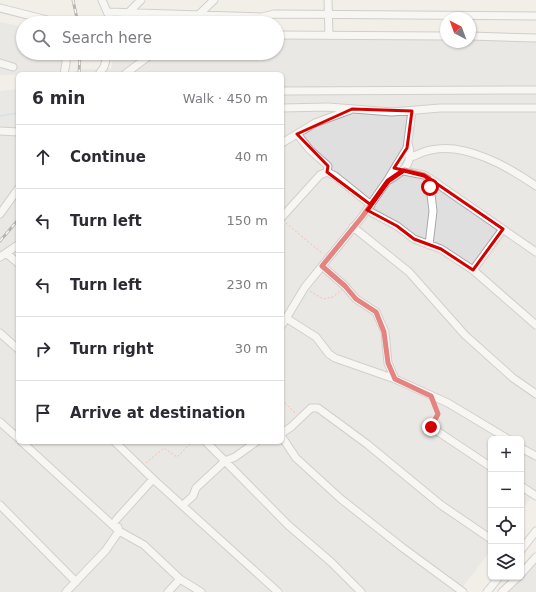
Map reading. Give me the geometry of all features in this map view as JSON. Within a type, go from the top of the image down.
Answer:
[{"type":"street","points":[[102,0],[109,16]]},
{"type":"street","points":[[126,16],[141,0]]},
{"type":"street","points":[[199,16],[214,0]]},
{"type":"street","points":[[328,0],[329,35]]},
{"type":"street","points":[[0,8],[31,16]]},
{"type":"street","points":[[108,12],[242,16]]},
{"type":"street","points":[[266,16],[274,14],[536,16]]},
{"type":"street","points":[[284,35],[440,36]]},
{"type":"street","points":[[476,36],[536,38]]},
{"type":"street","points":[[64,72],[66,60]]},
{"type":"street","points":[[100,72],[106,60]]},
{"type":"street","points":[[128,72],[144,60]]},
{"type":"street","points":[[0,63],[13,67]]},
{"type":"street","points":[[284,91],[536,90]]},
{"type":"street","points":[[284,108],[328,107],[380,112],[440,108],[536,108]]},
{"type":"street","points":[[284,142],[316,123],[352,109]]},
{"type":"street","points":[[411,158],[408,143],[412,111]]},
{"type":"street","points":[[0,131],[16,132]]},
{"type":"street","points":[[297,134],[310,150],[328,166],[327,172]]},
{"type":"street","points":[[408,143],[388,181],[305,287],[284,321],[316,337],[329,354],[335,358],[395,379],[466,413],[503,436]]},
{"type":"street","points":[[388,181],[404,170],[411,158],[431,150],[461,150],[488,159],[536,186]]},
{"type":"street","points":[[404,170],[424,175],[429,178],[536,252]]},
{"type":"street","points":[[284,215],[320,175],[327,172],[335,176],[369,207],[414,239],[441,249],[473,270],[536,325]]},
{"type":"street","points":[[429,178],[433,211],[429,245]]},
{"type":"street","points":[[0,214],[16,192]]},
{"type":"street","points":[[353,227],[409,272],[465,335],[502,369],[536,394]]},
{"type":"street","points":[[473,270],[503,229]]},
{"type":"street","points":[[0,257],[16,246]]},
{"type":"street","points":[[6,253],[16,261]]},
{"type":"street","points":[[322,266],[345,286],[356,299],[376,312],[384,332],[388,363],[395,379]]},
{"type":"street","points":[[0,333],[16,346]]},
{"type":"street","points":[[284,432],[311,408],[318,408],[367,444],[441,505],[488,537]]},
{"type":"street","points":[[0,422],[16,436]]},
{"type":"street","points":[[431,427],[488,465]]},
{"type":"street","points":[[284,440],[296,458],[341,499],[403,548],[463,592]]},
{"type":"street","points":[[24,444],[119,531],[144,545],[180,579],[201,592]]},
{"type":"street","points":[[117,444],[217,538],[278,592]]},
{"type":"street","points":[[208,444],[288,525],[331,562],[361,592]]},
{"type":"street","points":[[183,505],[192,496],[196,488],[225,461],[235,457],[253,444]]},
{"type":"street","points":[[524,450],[536,456]]},
{"type":"street","points":[[66,592],[106,550],[119,531],[116,520],[153,479]]},
{"type":"street","points":[[524,488],[536,496]]},
{"type":"street","points":[[0,505],[76,582]]},
{"type":"street","points":[[524,546],[536,531]]},
{"type":"street","points":[[524,571],[536,557]]},
{"type":"street","points":[[168,592],[180,579]]},
{"type":"street","points":[[487,592],[497,580]]},
{"type":"street","points":[[502,592],[515,580]]},
{"type":"path","points":[[284,222],[328,258]]},
{"type":"path","points":[[305,287],[323,299],[333,297],[345,286]]},
{"type":"path","points":[[431,396],[438,414],[431,427]]},
{"type":"path","points":[[284,402],[294,412],[303,414]]},
{"type":"path","points":[[141,467],[162,449],[167,449],[177,457],[190,444]]},
{"type":"highlighted area","points":[[352,109],[412,111],[407,148],[394,168],[424,175],[503,229],[473,270],[441,249],[414,239],[397,226],[367,210],[371,205],[327,172],[328,166],[297,134]]},
{"type":"shaded area","points":[[0,22],[16,25],[16,60],[65,60],[65,72],[16,72],[16,75],[0,75]]},
{"type":"shaded area","points":[[536,36],[536,491],[524,507],[524,436],[488,436],[488,554],[459,592],[0,592],[0,91],[16,89],[16,444],[284,444],[284,72],[73,72],[81,69],[111,69],[113,60],[284,60],[284,39],[440,37],[440,48],[476,48],[476,37]]},
{"type":"shaded area","points":[[536,557],[536,592],[508,592],[518,580],[524,580],[524,572]]},
{"type":"waterway","points":[[0,116],[16,113]]},
{"type":"railway","points":[[73,0],[76,16]]},
{"type":"railway","points":[[79,72],[80,60]]},
{"type":"railway","points":[[0,241],[16,222]]},
{"type":"route","points":[[430,187],[429,178],[424,175],[404,170],[388,181],[362,217],[322,266],[345,286],[356,299],[376,312],[384,332],[388,363],[395,379],[431,396],[437,407],[438,414],[431,427]]}]
